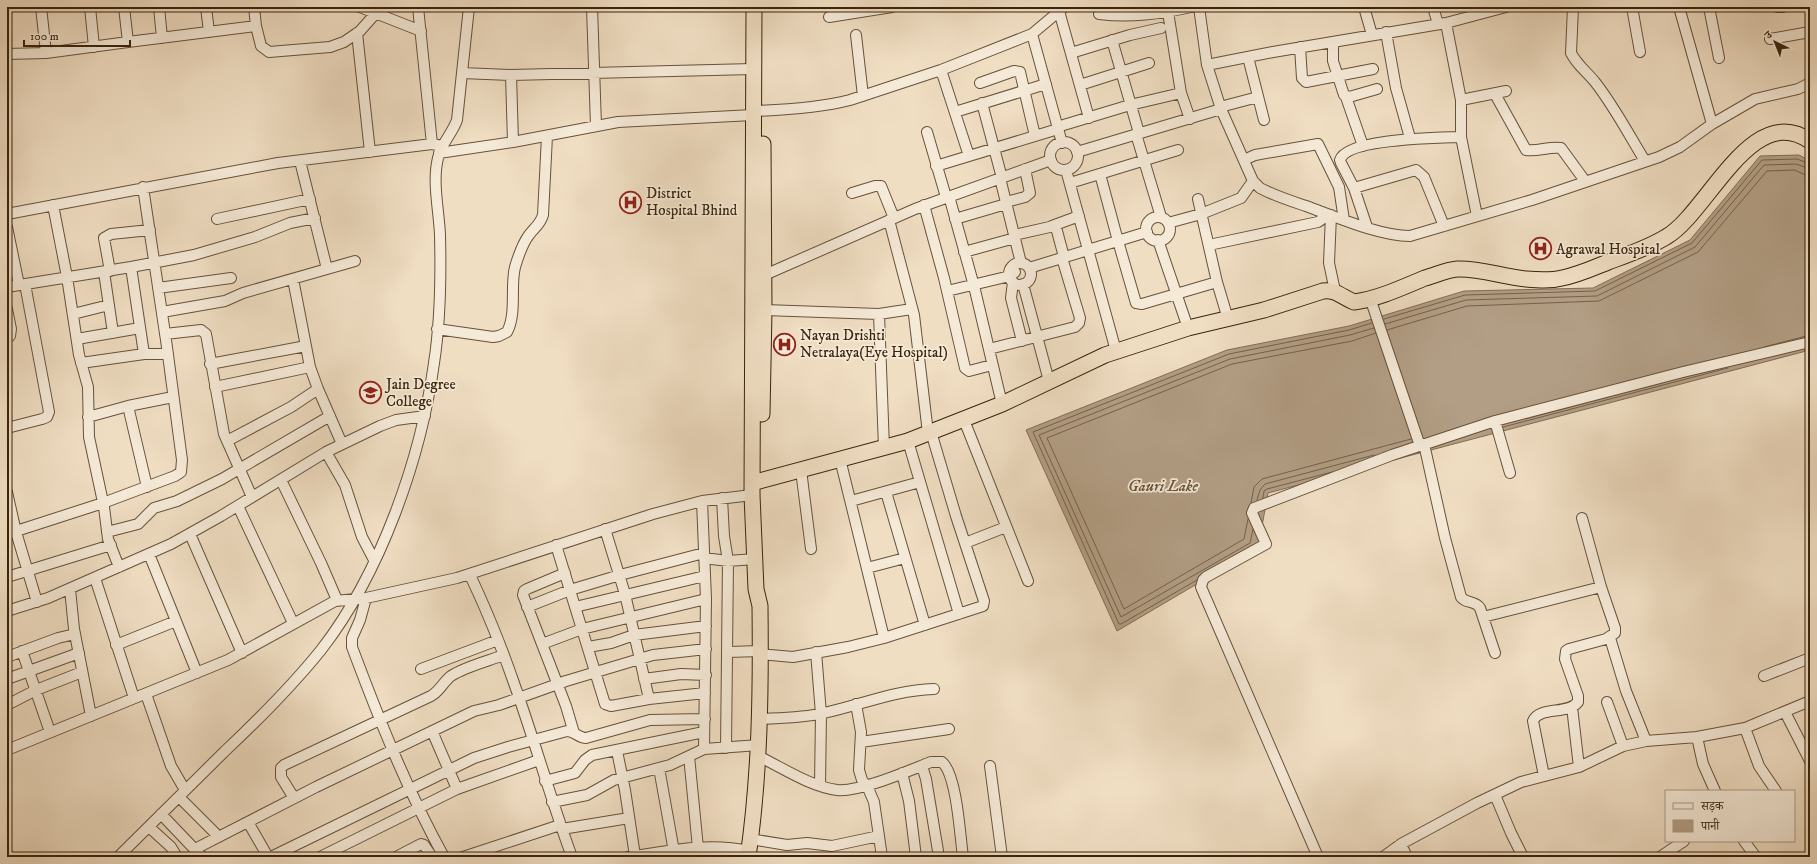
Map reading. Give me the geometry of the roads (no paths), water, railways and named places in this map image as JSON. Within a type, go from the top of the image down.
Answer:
[{"type":"highway","points":[[749,849],[760,719],[760,606],[756,589],[754,559],[758,278],[756,112],[753,69],[754,7]]},
{"type":"highway","points":[[756,112],[763,7]]},
{"type":"highway","points":[[755,486],[801,470],[908,441],[1002,404],[1094,359],[1116,351],[1188,328],[1284,304],[1323,291],[1335,291],[1354,302],[1372,304],[1442,272],[1456,269],[1471,269],[1525,279],[1546,280],[1562,278],[1585,271],[1635,252],[1667,237],[1680,227],[1701,204],[1740,155],[1752,144],[1763,137],[1775,133],[1788,132],[1802,135],[1810,141]]},
{"type":"highway","points":[[758,278],[764,310],[755,486],[765,589],[760,606]]},
{"type":"street","points":[[41,7],[46,53]]},
{"type":"street","points":[[90,7],[94,47]]},
{"type":"street","points":[[124,7],[128,42]]},
{"type":"street","points":[[159,7],[162,38]]},
{"type":"street","points":[[206,7],[209,32]]},
{"type":"street","points":[[254,7],[256,26],[261,46],[269,52],[330,47],[344,42],[357,33],[376,13]]},
{"type":"street","points":[[360,7],[421,31]]},
{"type":"street","points":[[118,857],[261,716],[321,649],[355,599],[374,560],[398,504],[415,453],[424,416],[434,366],[437,329],[440,245],[436,166],[438,148],[418,7]]},
{"type":"street","points":[[438,148],[454,128],[457,120],[469,7]]},
{"type":"street","points":[[592,7],[593,73],[596,126]]},
{"type":"street","points":[[830,17],[892,7]]},
{"type":"street","points":[[1099,14],[1127,16],[1168,12],[1191,7]]},
{"type":"street","points":[[1199,7],[1207,65],[1221,108],[1253,181],[1267,192],[1330,215],[1367,227],[1404,236],[1418,234],[1532,200],[1659,157],[1680,146],[1712,124],[1762,96],[1798,89],[1810,82]]},
{"type":"street","points":[[1364,7],[1372,35]]},
{"type":"street","points":[[1433,7],[1442,23],[1461,100],[1461,137],[1477,216]]},
{"type":"street","points":[[1207,65],[1442,23],[1506,7]]},
{"type":"street","points":[[1572,7],[1571,53],[1574,60],[1595,82],[1645,161]]},
{"type":"street","points":[[1632,7],[1640,52]]},
{"type":"street","points":[[1679,7],[1712,124]]},
{"type":"street","points":[[1709,7],[1719,58]]},
{"type":"street","points":[[1777,7],[1783,7]]},
{"type":"street","points":[[7,214],[143,187],[300,161],[370,152],[513,142],[618,122],[756,112],[836,104],[941,70],[1032,34],[1061,9],[1088,118]]},
{"type":"street","points":[[1168,12],[1181,93],[1190,119]]},
{"type":"street","points":[[7,54],[46,53],[256,26]]},
{"type":"street","points":[[1071,53],[1112,40],[1161,28]]},
{"type":"street","points":[[1386,32],[1396,88],[1410,138]]},
{"type":"street","points":[[1770,39],[1810,32]]},
{"type":"street","points":[[357,33],[370,152]]},
{"type":"street","points":[[1032,34],[1062,143]]},
{"type":"street","points":[[856,35],[863,96]]},
{"type":"street","points":[[1112,40],[1144,160],[1164,220],[1169,230],[1167,236],[1158,240],[1152,239],[1147,232],[1146,227],[1148,221],[1154,218],[1164,220],[1201,214],[1241,198],[1253,181]]},
{"type":"street","points":[[1333,42],[1333,61],[1363,146]]},
{"type":"street","points":[[1300,48],[1304,81],[1310,83],[1373,68]]},
{"type":"street","points":[[1248,57],[1264,120]]},
{"type":"street","points":[[1080,85],[1149,63]]},
{"type":"street","points":[[462,73],[511,75],[753,69]]},
{"type":"street","points":[[941,70],[969,156]]},
{"type":"street","points":[[980,84],[1017,71],[1021,74],[1035,136]]},
{"type":"street","points":[[511,75],[513,142]]},
{"type":"street","points":[[955,112],[1046,84]]},
{"type":"street","points":[[1346,97],[1377,89]]},
{"type":"street","points":[[1461,100],[1506,91]]},
{"type":"street","points":[[936,166],[1130,105],[1181,93]]},
{"type":"street","points":[[1495,94],[1526,150],[1530,151],[1555,147],[1561,148],[1585,181]]},
{"type":"street","points":[[1077,152],[1190,119],[1258,97]]},
{"type":"street","points":[[982,103],[1001,178],[1014,236],[1020,272],[1049,381]]},
{"type":"street","points":[[927,132],[936,166],[955,219],[974,286],[1002,404]]},
{"type":"street","points":[[437,329],[493,337],[507,332],[511,322],[514,274],[517,260],[529,235],[541,222],[543,215],[547,136]]},
{"type":"street","points":[[1367,227],[1354,188],[1341,163],[1340,157],[1354,148],[1410,138],[1461,137]]},
{"type":"street","points":[[1051,160],[1052,149],[1062,143],[1073,145],[1077,152],[1076,163],[1066,170]]},
{"type":"street","points":[[1244,160],[1255,156],[1318,144],[1339,187],[1344,220]]},
{"type":"street","points":[[1070,183],[1178,150]]},
{"type":"street","points":[[758,278],[924,205],[1051,160]]},
{"type":"street","points":[[1051,160],[1059,168],[1066,170]]},
{"type":"street","points":[[300,161],[327,269]]},
{"type":"street","points":[[955,219],[1025,197],[1030,193],[1025,170]]},
{"type":"street","points":[[1066,170],[1116,351]]},
{"type":"street","points":[[1354,188],[1416,170],[1424,178],[1444,226]]},
{"type":"street","points":[[1100,174],[1136,303],[1142,304],[1217,282]]},
{"type":"street","points":[[728,652],[760,652],[787,657],[848,647],[884,638],[981,607],[984,604],[929,433],[912,309],[891,219],[881,186],[875,186],[852,193]]},
{"type":"street","points":[[11,533],[147,487],[176,476],[182,469],[162,312],[143,187]]},
{"type":"street","points":[[1198,198],[1208,246],[1228,319]]},
{"type":"street","points":[[217,219],[310,199]]},
{"type":"street","points":[[52,205],[67,277],[81,363],[88,387],[89,437],[103,503],[107,532],[119,568]]},
{"type":"street","points":[[924,205],[947,291],[965,368],[969,371],[992,365]]},
{"type":"street","points":[[1208,246],[1318,222],[1330,215]]},
{"type":"street","points":[[1330,215],[1328,263],[1335,291]]},
{"type":"street","points":[[964,252],[1052,226],[1078,216]]},
{"type":"street","points":[[7,287],[131,268],[205,252],[268,233],[290,223],[315,218]]},
{"type":"street","points":[[989,349],[1075,327],[1079,323],[1080,318],[1056,230],[1052,226]]},
{"type":"street","points":[[7,227],[22,284],[49,412],[47,417],[42,419],[7,428]]},
{"type":"street","points":[[113,333],[108,305],[104,238],[111,234],[150,230]]},
{"type":"street","points":[[947,291],[974,286],[1147,232]]},
{"type":"street","points":[[1158,240],[1188,328]]},
{"type":"street","points":[[162,312],[225,301],[243,293],[355,261]]},
{"type":"street","points":[[131,268],[144,354]]},
{"type":"street","points":[[1020,272],[1011,298],[1022,341]]},
{"type":"street","points":[[158,288],[231,278]]},
{"type":"street","points":[[293,279],[310,367],[342,444]]},
{"type":"street","points":[[1372,304],[1416,435],[1422,445],[1445,538],[1462,597],[1465,601],[1478,604],[1484,617],[1495,653]]},
{"type":"street","points":[[73,314],[108,305]]},
{"type":"street","points":[[764,310],[879,314],[912,309]]},
{"type":"street","points":[[7,338],[11,333],[8,314]]},
{"type":"street","points":[[879,314],[884,448]]},
{"type":"street","points":[[77,339],[140,328]]},
{"type":"street","points":[[165,334],[196,330],[204,331],[222,426],[227,441],[252,497]]},
{"type":"street","points":[[1318,857],[1202,587],[1202,583],[1206,577],[1266,544],[1266,541],[1252,513],[1254,508],[1422,445],[1495,421],[1683,372],[1810,342]]},
{"type":"street","points":[[210,364],[306,346]]},
{"type":"street","points":[[81,363],[144,354],[167,354]]},
{"type":"street","points":[[215,387],[310,367]]},
{"type":"street","points":[[227,441],[291,407],[318,389]]},
{"type":"street","points":[[88,417],[128,406],[173,397]]},
{"type":"street","points":[[128,406],[147,487]]},
{"type":"street","points":[[107,532],[138,524],[154,508],[177,501],[222,479],[330,416]]},
{"type":"street","points":[[7,611],[37,602],[70,589],[119,568],[190,534],[326,452],[342,444],[388,423],[424,416]]},
{"type":"street","points":[[964,420],[1028,581]]},
{"type":"street","points":[[1495,421],[1510,473]]},
{"type":"street","points":[[908,441],[959,614]]},
{"type":"street","points":[[326,452],[345,485],[362,537],[374,560]]},
{"type":"street","points":[[840,459],[852,501],[884,638]]},
{"type":"street","points":[[801,470],[811,549]]},
{"type":"street","points":[[281,480],[319,558],[337,600]]},
{"type":"street","points":[[852,501],[920,482]]},
{"type":"street","points":[[7,750],[197,673],[242,653],[293,622],[337,600],[366,598],[470,575],[605,529],[702,501],[722,498],[755,486]]},
{"type":"street","points":[[7,492],[11,533],[27,571],[37,602]]},
{"type":"street","points":[[886,492],[925,625]]},
{"type":"street","points":[[722,498],[724,536],[728,561],[726,748]]},
{"type":"street","points":[[702,501],[706,599],[704,749]]},
{"type":"street","points":[[238,506],[293,622]]},
{"type":"street","points":[[1544,776],[1533,721],[1534,717],[1539,714],[1572,707],[1578,702],[1578,696],[1565,659],[1566,651],[1610,638],[1615,633],[1615,628],[1601,587],[1582,518]]},
{"type":"street","points":[[965,543],[1006,527]]},
{"type":"street","points":[[605,529],[625,594],[649,699]]},
{"type":"street","points":[[190,534],[242,653]]},
{"type":"street","points":[[7,577],[111,545]]},
{"type":"street","points":[[556,545],[605,704],[608,706],[649,699],[705,693]]},
{"type":"street","points":[[149,554],[197,673]]},
{"type":"street","points":[[527,607],[570,590],[620,575],[704,555],[728,561],[754,559]]},
{"type":"street","points":[[867,568],[905,558]]},
{"type":"street","points":[[565,573],[524,591],[523,595],[574,733]]},
{"type":"street","points":[[470,575],[498,640],[520,698],[552,802],[572,857]]},
{"type":"street","points":[[575,607],[705,576]]},
{"type":"street","points":[[95,578],[134,698]]},
{"type":"street","points":[[1484,617],[1601,587]]},
{"type":"street","points":[[70,589],[75,634],[91,716]]},
{"type":"street","points":[[366,598],[360,620],[352,638],[352,647],[379,720],[440,856]]},
{"type":"street","points":[[542,644],[582,629],[630,616],[706,599]]},
{"type":"street","points":[[116,645],[176,621]]},
{"type":"street","points":[[588,647],[611,643],[634,635],[706,626]]},
{"type":"street","points":[[7,657],[64,636],[75,634]]},
{"type":"street","points":[[1610,638],[1626,691],[1646,741]]},
{"type":"street","points":[[421,669],[498,640]]},
{"type":"street","points":[[162,814],[198,853],[219,837],[294,798],[474,712],[596,672],[660,653],[706,649]]},
{"type":"street","points":[[22,651],[50,732]]},
{"type":"street","points":[[816,652],[821,714],[820,786]]},
{"type":"street","points":[[7,679],[79,653]]},
{"type":"street","points":[[294,798],[281,777],[281,768],[431,696],[438,692],[446,681],[455,674],[504,655]]},
{"type":"street","points":[[1764,676],[1810,658]]},
{"type":"street","points":[[7,705],[36,690],[82,672]]},
{"type":"street","points":[[644,679],[681,674],[706,675]]},
{"type":"street","points":[[760,719],[821,714],[907,691],[934,689]]},
{"type":"street","points":[[146,694],[170,766],[182,793],[219,837]]},
{"type":"street","points":[[1383,857],[1402,844],[1520,782],[1579,767],[1623,746],[1646,741],[1697,737],[1745,728],[1810,701]]},
{"type":"street","points":[[1607,702],[1623,746]]},
{"type":"street","points":[[856,704],[860,720],[861,742],[859,770],[862,780],[874,802],[882,857]]},
{"type":"street","points":[[1572,707],[1579,767]]},
{"type":"street","points":[[1785,712],[1810,761]]},
{"type":"street","points":[[271,857],[409,789],[486,754],[567,731],[582,738],[586,738],[650,720],[705,720]]},
{"type":"street","points":[[1745,728],[1759,766],[1775,790]]},
{"type":"street","points":[[861,742],[949,729]]},
{"type":"street","points":[[432,731],[458,789]]},
{"type":"street","points":[[546,781],[574,773],[585,760],[592,755],[704,732]]},
{"type":"street","points":[[1697,737],[1703,764],[1716,790]]},
{"type":"street","points":[[552,802],[587,795],[623,777],[678,762],[704,749],[726,748],[758,751],[820,786],[847,790],[938,761],[942,762],[948,770],[954,788],[963,857]]},
{"type":"street","points":[[617,751],[623,777],[629,818],[632,857],[674,854],[698,848],[724,846],[749,849],[807,843],[832,846],[879,836]]},
{"type":"street","points":[[689,756],[698,848]]},
{"type":"street","points":[[320,857],[458,789],[539,760]]},
{"type":"street","points":[[922,766],[926,779],[939,857]]},
{"type":"street","points":[[990,766],[1002,857]]},
{"type":"street","points":[[658,768],[674,854]]},
{"type":"street","points":[[902,773],[909,802],[916,857]]},
{"type":"street","points":[[1494,795],[1523,857]]},
{"type":"street","points":[[464,857],[561,827],[629,818]]},
{"type":"street","points":[[248,822],[268,857]]},
{"type":"street","points":[[149,826],[171,847],[177,857]]},
{"type":"street","points":[[1660,857],[1682,842]]},
{"type":"street","points":[[1745,842],[1756,857]]},
{"type":"street","points":[[396,857],[421,844],[424,845],[432,857]]},
{"type":"street","points":[[1402,844],[1407,857]]},
{"type":"water","name":"Gauri Lake","points":[[1799,155],[1810,161],[1810,350],[1268,493],[1258,548],[1117,631],[1026,430],[1227,350],[1349,326],[1464,291],[1593,288],[1690,240],[1760,156]]},
{"type":"place","name":"District Hospital Bhind","points":[[631,202]]},
{"type":"place","name":"Agrawal Hospital","points":[[1541,249]]},
{"type":"place","name":"Nayan Drishti Netralaya(Eye Hospital)","points":[[785,344]]},
{"type":"place","name":"Jain Degree College","points":[[371,393]]}]
